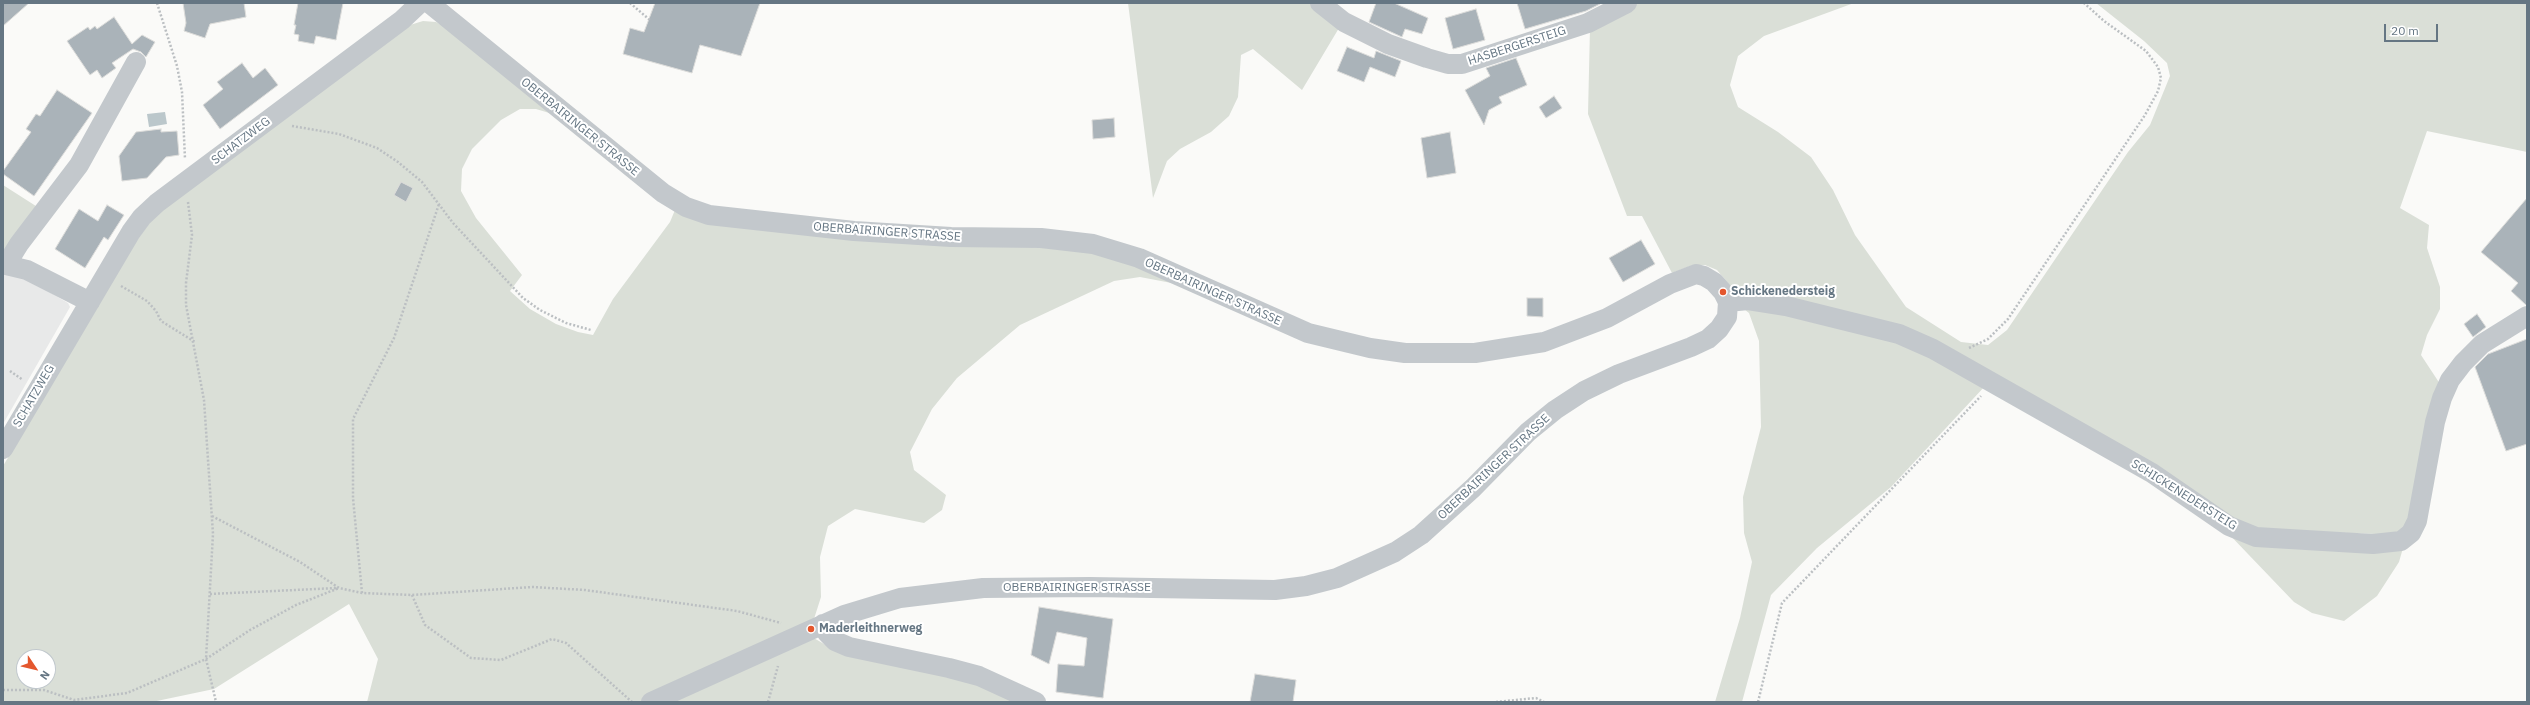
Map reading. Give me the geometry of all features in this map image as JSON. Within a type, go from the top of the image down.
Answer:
[{"type":"street","name":"SCHATZWEG","points":[[3,449],[104,277],[131,232],[142,217],[186,182],[402,20],[420,3]]},
{"type":"street","name":"OBERBAIRINGER STRASSE","points":[[429,3],[658,189],[686,207],[709,215],[854,231],[951,237],[1041,238],[1093,244],[1138,258],[1308,333],[1370,348],[1405,353],[1475,353],[1544,342],[1607,318],[1670,284],[1696,274],[1704,276],[1714,282],[1723,292],[1728,302],[1727,317],[1719,329],[1708,339],[1692,347],[1619,374],[1584,391],[1555,410],[1528,432],[1473,488],[1421,535],[1396,552],[1337,578],[1306,586],[1275,590],[1090,587],[983,588],[900,598],[862,609],[823,624],[651,702]]},
{"type":"street","name":"HASBERGERSTEIG","points":[[1320,3],[1344,22],[1388,44],[1448,64],[1462,64],[1588,23],[1627,3]]},
{"type":"street","points":[[90,302],[27,270],[6,266],[19,244],[78,165],[136,62]]},
{"type":"street","name":"SCHICKENEDERSTEIG","points":[[1728,302],[1748,300],[1862,324],[1899,334],[1946,355],[2152,474],[2229,526],[2256,536],[2288,540],[2388,543],[2402,541],[2411,533],[2417,521],[2435,422],[2442,398],[2450,380],[2463,362],[2482,344],[2527,316]]},
{"type":"street","points":[[823,624],[827,633],[835,641],[849,646],[949,668],[978,676],[1036,702]]},
{"type":"path","points":[[157,3],[177,66],[182,92],[185,161]]},
{"type":"path","points":[[630,3],[651,21]]},
{"type":"path","points":[[1946,355],[1988,339],[2008,319],[2140,122],[2158,91],[2161,78],[2158,67],[2146,51],[2104,21],[2084,3]]},
{"type":"path","points":[[271,118],[283,125],[339,134],[377,148],[398,162],[422,182],[453,223],[523,298],[553,317],[591,330]]},
{"type":"path","points":[[186,182],[192,235],[186,282],[186,305],[195,342],[204,400],[213,534],[206,659],[216,702]]},
{"type":"path","points":[[362,593],[353,498],[353,419],[394,338],[439,204]]},
{"type":"path","points":[[104,277],[147,301],[156,311],[161,321],[195,342]]},
{"type":"path","points":[[10,371],[24,380]]},
{"type":"path","points":[[1758,702],[1782,603],[1994,383]]},
{"type":"path","points":[[212,516],[300,562],[339,588]]},
{"type":"path","points":[[210,594],[339,588],[362,593],[412,595],[532,587],[585,590],[737,611],[779,622],[793,637],[768,702]]},
{"type":"path","points":[[3,690],[44,690],[74,700],[127,693],[206,659],[250,630],[296,605],[339,588]]},
{"type":"path","points":[[412,595],[425,625],[471,658],[501,660],[552,639],[571,647],[632,702]]},
{"type":"path","points":[[1496,702],[1536,698],[1544,702]]},
{"type":"shaded area","points":[[1128,3],[1310,3],[1339,28],[1302,90],[1253,49],[1241,55],[1238,97],[1229,116],[1211,132],[1180,149],[1167,161],[1153,198]]},
{"type":"shaded area","points":[[1639,3],[1854,3],[1764,36],[1738,56],[1730,85],[1738,107],[1778,132],[1811,157],[1833,190],[1855,235],[1906,307],[1961,342],[1988,345],[2007,330],[2128,152],[2150,125],[2170,76],[2167,63],[2144,41],[2096,3],[2527,3],[2527,152],[2427,131],[2400,208],[2429,225],[2427,248],[2440,287],[2440,309],[2427,335],[2421,355],[2442,387],[2418,497],[2400,535],[2245,529],[1986,385],[1891,487],[1817,548],[1771,595],[1742,702],[1715,702],[1740,618],[1752,562],[1744,533],[1743,497],[1761,427],[1759,341],[1749,313],[1740,306],[1734,290],[1717,270],[1705,265],[1693,265],[1672,273],[1642,216],[1627,216],[1588,114],[1590,28]]},
{"type":"shaded area","points":[[423,21],[436,22],[452,31],[556,115],[536,109],[520,109],[501,120],[472,149],[462,169],[461,191],[476,218],[522,275],[510,291],[530,309],[556,324],[578,332],[593,335],[613,299],[670,222],[675,210],[989,244],[1100,252],[1182,285],[1140,277],[1114,281],[1020,325],[957,378],[932,409],[910,452],[914,470],[946,495],[942,510],[924,523],[855,509],[828,526],[820,557],[821,597],[813,622],[812,637],[831,648],[939,669],[1023,702],[367,702],[378,659],[349,604],[214,689],[152,702],[3,702],[3,466],[135,243],[150,222],[166,206],[410,25]]},
{"type":"shaded area","points":[[165,112],[167,124],[149,127],[147,114]]},
{"type":"shaded area","points":[[3,185],[39,208],[3,255]]},
{"type":"shaded area","points":[[3,273],[29,280],[68,303],[70,307],[3,424]]},
{"type":"shaded area","points":[[2225,530],[2403,548],[2399,562],[2377,596],[2344,621],[2312,613],[2294,602]]},
{"type":"building","points":[[3,3],[29,3],[3,26]]},
{"type":"building","points":[[183,3],[244,3],[246,17],[210,24],[205,38],[184,31],[186,23]]},
{"type":"building","points":[[298,3],[343,3],[336,40],[316,36],[314,44],[298,41],[299,35],[294,34],[296,25],[294,25]]},
{"type":"building","points":[[655,3],[760,3],[741,56],[700,45],[692,73],[623,54],[630,28],[644,32]]},
{"type":"building","points":[[1376,3],[1394,3],[1428,18],[1422,34],[1405,29],[1402,37],[1369,22]]},
{"type":"building","points":[[1517,3],[1600,4],[1586,11],[1525,29]]},
{"type":"building","points":[[1476,9],[1485,40],[1453,49],[1445,18]]},
{"type":"building","points":[[114,17],[132,44],[142,35],[155,42],[146,57],[141,52],[133,49],[112,63],[116,68],[102,78],[97,70],[90,75],[67,41],[88,27],[90,30],[95,26],[97,29]]},
{"type":"building","points":[[1347,47],[1374,58],[1376,51],[1401,61],[1395,77],[1370,67],[1364,82],[1337,71]]},
{"type":"building","points":[[1516,58],[1527,85],[1499,97],[1502,103],[1489,110],[1484,125],[1465,90],[1490,76],[1486,68]]},
{"type":"building","points":[[242,63],[253,78],[265,68],[278,85],[220,129],[203,105],[223,89],[217,82]]},
{"type":"building","points":[[57,90],[92,113],[34,196],[3,174],[3,171],[31,132],[26,129],[36,114],[40,116]]},
{"type":"building","points":[[1554,96],[1562,108],[1546,118],[1539,107]]},
{"type":"building","points":[[1114,118],[1115,137],[1093,139],[1092,120]]},
{"type":"building","points":[[161,129],[161,132],[177,131],[179,155],[166,157],[147,178],[122,181],[119,156],[136,132]]},
{"type":"building","points":[[1450,132],[1456,173],[1427,178],[1421,138]]},
{"type":"building","points":[[401,182],[413,188],[406,202],[394,195]]},
{"type":"building","points":[[2527,198],[2526,305],[2511,291],[2518,283],[2481,252]]},
{"type":"building","points":[[107,205],[124,215],[108,240],[104,237],[85,268],[55,249],[79,209],[98,221]]},
{"type":"building","points":[[1641,240],[1655,264],[1623,282],[1609,258]]},
{"type":"building","points":[[1527,298],[1543,298],[1543,317],[1527,316]]},
{"type":"building","points":[[2477,314],[2486,327],[2473,337],[2464,324]]},
{"type":"building","points":[[2527,339],[2527,444],[2506,451],[2475,367],[2488,354]]},
{"type":"building","points":[[1039,607],[1113,619],[1103,698],[1056,692],[1058,664],[1084,666],[1087,638],[1057,632],[1049,664],[1031,655]]},
{"type":"building","points":[[1255,674],[1296,680],[1293,702],[1250,702]]},
{"type":"place","name":"Schickenedersteig","points":[[1723,292]]},
{"type":"place","name":"Maderleithnerweg","points":[[811,629]]}]
